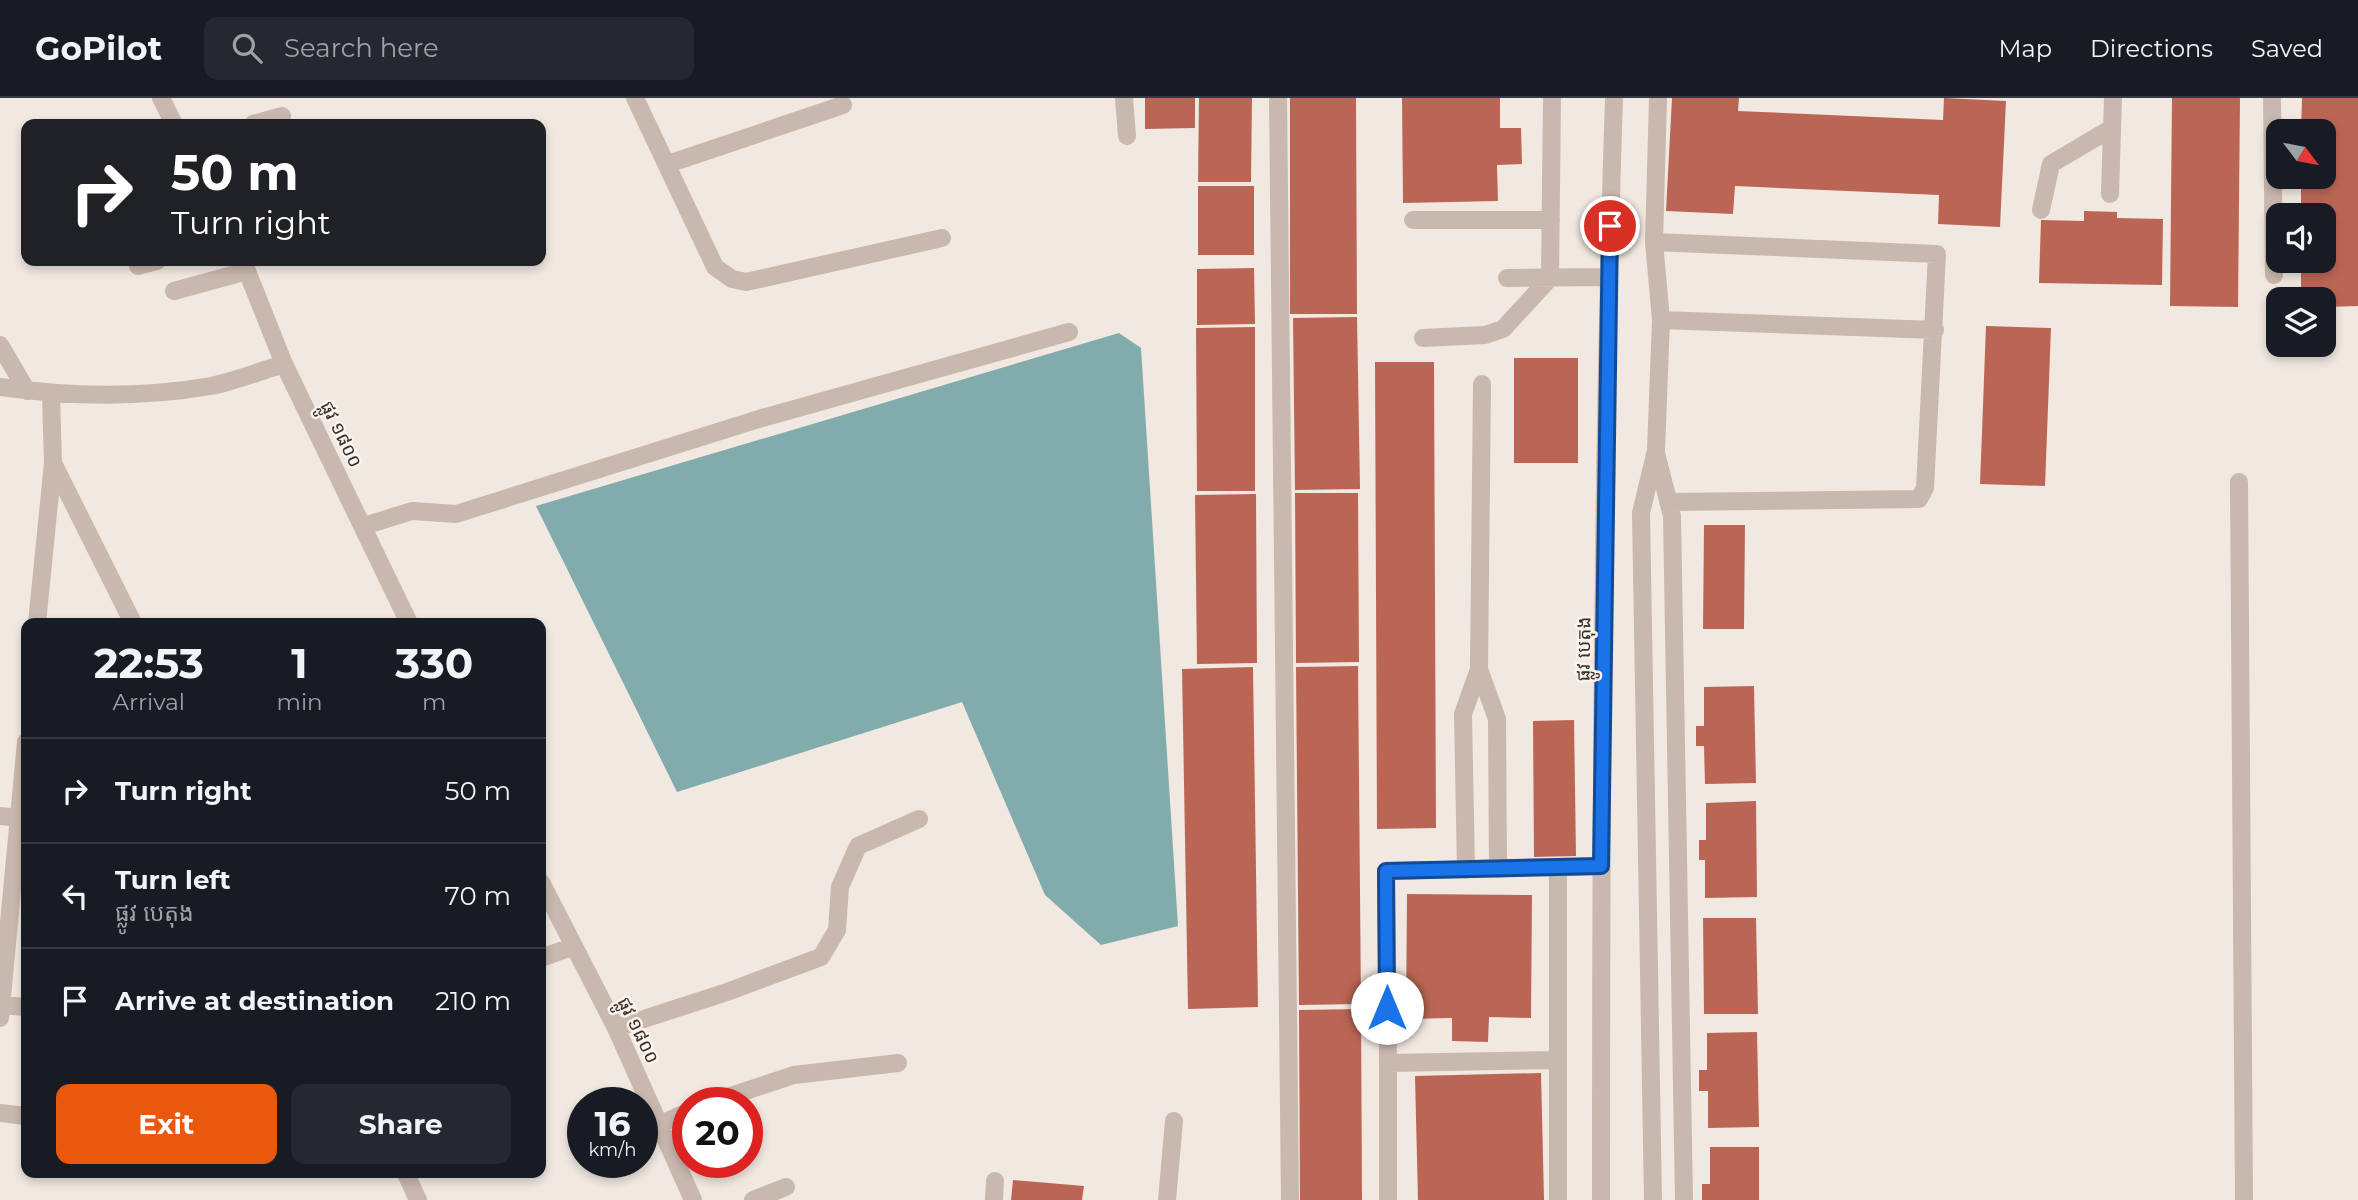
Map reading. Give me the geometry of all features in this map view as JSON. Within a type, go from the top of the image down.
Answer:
[{"type":"street","points":[[161,98],[172,119]]},
{"type":"street","points":[[635,98],[715,267],[732,279],[746,282],[942,238]]},
{"type":"street","points":[[1124,98],[1127,136]]},
{"type":"street","points":[[1278,98],[1290,1200]]},
{"type":"street","points":[[1423,338],[1485,335],[1503,329],[1550,278],[1552,98]]},
{"type":"street","name":"ផ្លូវ បេតុង","points":[[1601,1200],[1601,866],[1608,277],[1614,98]]},
{"type":"street","points":[[1653,1200],[1641,513],[1656,450],[1661,320],[1654,242],[1658,98]]},
{"type":"street","points":[[2110,194],[2113,98]]},
{"type":"street","points":[[2272,98],[2274,275]]},
{"type":"street","points":[[668,164],[843,105]]},
{"type":"street","points":[[271,119],[282,116]]},
{"type":"street","points":[[2041,210],[2051,164],[2112,128]]},
{"type":"street","points":[[1413,220],[1551,220]]},
{"type":"street","points":[[1654,242],[1937,254],[1925,488],[1919,499],[1668,502]]},
{"type":"street","points":[[174,291],[245,266]]},
{"type":"street","name":"ផ្លូវ ១៨០០","points":[[245,266],[284,364],[407,618]]},
{"type":"street","points":[[1507,278],[1608,277]]},
{"type":"street","points":[[1661,320],[1935,330]]},
{"type":"street","points":[[364,526],[412,511],[456,514],[762,418],[1069,332]]},
{"type":"street","points":[[0,345],[27,391]]},
{"type":"street","points":[[0,387],[51,395],[151,394],[214,385],[284,364]]},
{"type":"street","points":[[1466,870],[1463,713],[1479,669],[1482,384]]},
{"type":"street","points":[[38,618],[53,463],[51,395]]},
{"type":"street","points":[[1656,450],[1672,516],[1684,1200]]},
{"type":"street","points":[[53,463],[130,618]]},
{"type":"street","points":[[2239,482],[2244,1200]]},
{"type":"street","points":[[1479,669],[1497,719],[1498,869]]},
{"type":"street","points":[[1646,795],[1677,794]]},
{"type":"street","points":[[21,808],[20,886],[1,1012],[21,1008]]},
{"type":"street","points":[[0,816],[20,818]]},
{"type":"street","points":[[616,1028],[727,992],[821,957],[837,930],[840,887],[858,846],[919,819]]},
{"type":"street","points":[[1388,1200],[1386,871],[1601,866]]},
{"type":"street","points":[[1558,867],[1558,1200]]},
{"type":"street","name":"ផ្លូវ ១៨០០","points":[[546,891],[616,1028],[693,1200]]},
{"type":"street","points":[[546,956],[575,946]]},
{"type":"street","points":[[1650,1023],[1681,1021]]},
{"type":"street","points":[[1388,1063],[1558,1059]]},
{"type":"street","points":[[758,1087],[794,1075],[898,1063]]},
{"type":"street","points":[[0,1113],[21,1115]]},
{"type":"street","points":[[661,1124],[672,1119]]},
{"type":"street","points":[[1167,1200],[1174,1121]]},
{"type":"street","points":[[408,1178],[418,1200]]},
{"type":"street","points":[[994,1200],[995,1181]]},
{"type":"street","points":[[753,1200],[786,1187]]},
{"type":"water","points":[[1119,333],[1141,348],[1178,926],[1101,945],[1045,895],[962,702],[677,792],[536,506]]},
{"type":"building","points":[[1145,98],[1195,98],[1195,128],[1145,129]]},
{"type":"building","points":[[1199,98],[1252,98],[1251,182],[1198,182]]},
{"type":"building","points":[[1290,98],[1356,98],[1357,314],[1290,314]]},
{"type":"building","points":[[1402,98],[1500,98],[1500,128],[1521,128],[1522,164],[1497,165],[1498,201],[1403,203]]},
{"type":"building","points":[[1672,98],[1739,98],[1738,111],[1943,120],[1944,98],[2006,101],[2000,227],[1938,224],[1939,195],[1735,186],[1733,214],[1666,211]]},
{"type":"building","points":[[2172,98],[2240,98],[2238,307],[2170,306]]},
{"type":"building","points":[[2302,98],[2358,98],[2358,306],[2336,307],[2336,287],[2301,287],[2301,273],[2336,273],[2336,203],[2301,203],[2301,189],[2336,189],[2336,119],[2301,119]]},
{"type":"building","points":[[1198,186],[1254,186],[1254,255],[1198,255]]},
{"type":"building","points":[[2084,211],[2117,212],[2117,218],[2163,219],[2162,285],[2039,283],[2041,220],[2084,221]]},
{"type":"building","points":[[1254,268],[1255,324],[1197,325],[1197,269]]},
{"type":"building","points":[[1357,317],[1360,489],[1295,490],[1293,318]]},
{"type":"building","points":[[1986,326],[2051,328],[2045,486],[1980,484]]},
{"type":"building","points":[[1255,327],[1255,491],[1197,491],[1196,328]]},
{"type":"building","points":[[1514,358],[1578,358],[1578,463],[1514,463]]},
{"type":"building","points":[[1375,362],[1434,362],[1436,828],[1377,829]]},
{"type":"building","points":[[1295,493],[1358,493],[1359,662],[1296,663]]},
{"type":"building","points":[[1256,494],[1257,663],[1197,664],[1195,495]]},
{"type":"building","points":[[1704,525],[1745,525],[1744,629],[1703,629]]},
{"type":"building","points":[[1358,666],[1361,1004],[1299,1005],[1296,667]]},
{"type":"building","points":[[1253,667],[1258,1007],[1188,1009],[1182,669]]},
{"type":"building","points":[[1754,686],[1756,783],[1705,784],[1704,746],[1696,746],[1696,726],[1704,726],[1704,687]]},
{"type":"building","points":[[1574,720],[1576,856],[1534,857],[1533,721]]},
{"type":"building","points":[[1756,801],[1757,897],[1705,898],[1705,860],[1699,860],[1699,840],[1706,840],[1706,803]]},
{"type":"building","points":[[1407,894],[1532,895],[1531,1018],[1489,1017],[1488,1042],[1452,1041],[1452,1018],[1406,1019]]},
{"type":"building","points":[[1703,918],[1756,918],[1758,1014],[1704,1014]]},
{"type":"building","points":[[1361,1009],[1362,1200],[1300,1200],[1299,1010]]},
{"type":"building","points":[[1757,1032],[1759,1127],[1708,1128],[1708,1091],[1699,1091],[1699,1070],[1707,1070],[1707,1033]]},
{"type":"building","points":[[1541,1073],[1544,1200],[1418,1200],[1415,1076]]},
{"type":"building","points":[[1710,1147],[1759,1147],[1759,1200],[1702,1200],[1702,1184],[1710,1184]]},
{"type":"building","points":[[1013,1180],[1084,1186],[1082,1200],[1011,1200]]},
{"type":"route","points":[[1387,1008],[1386,871],[1601,866],[1610,226]]}]
